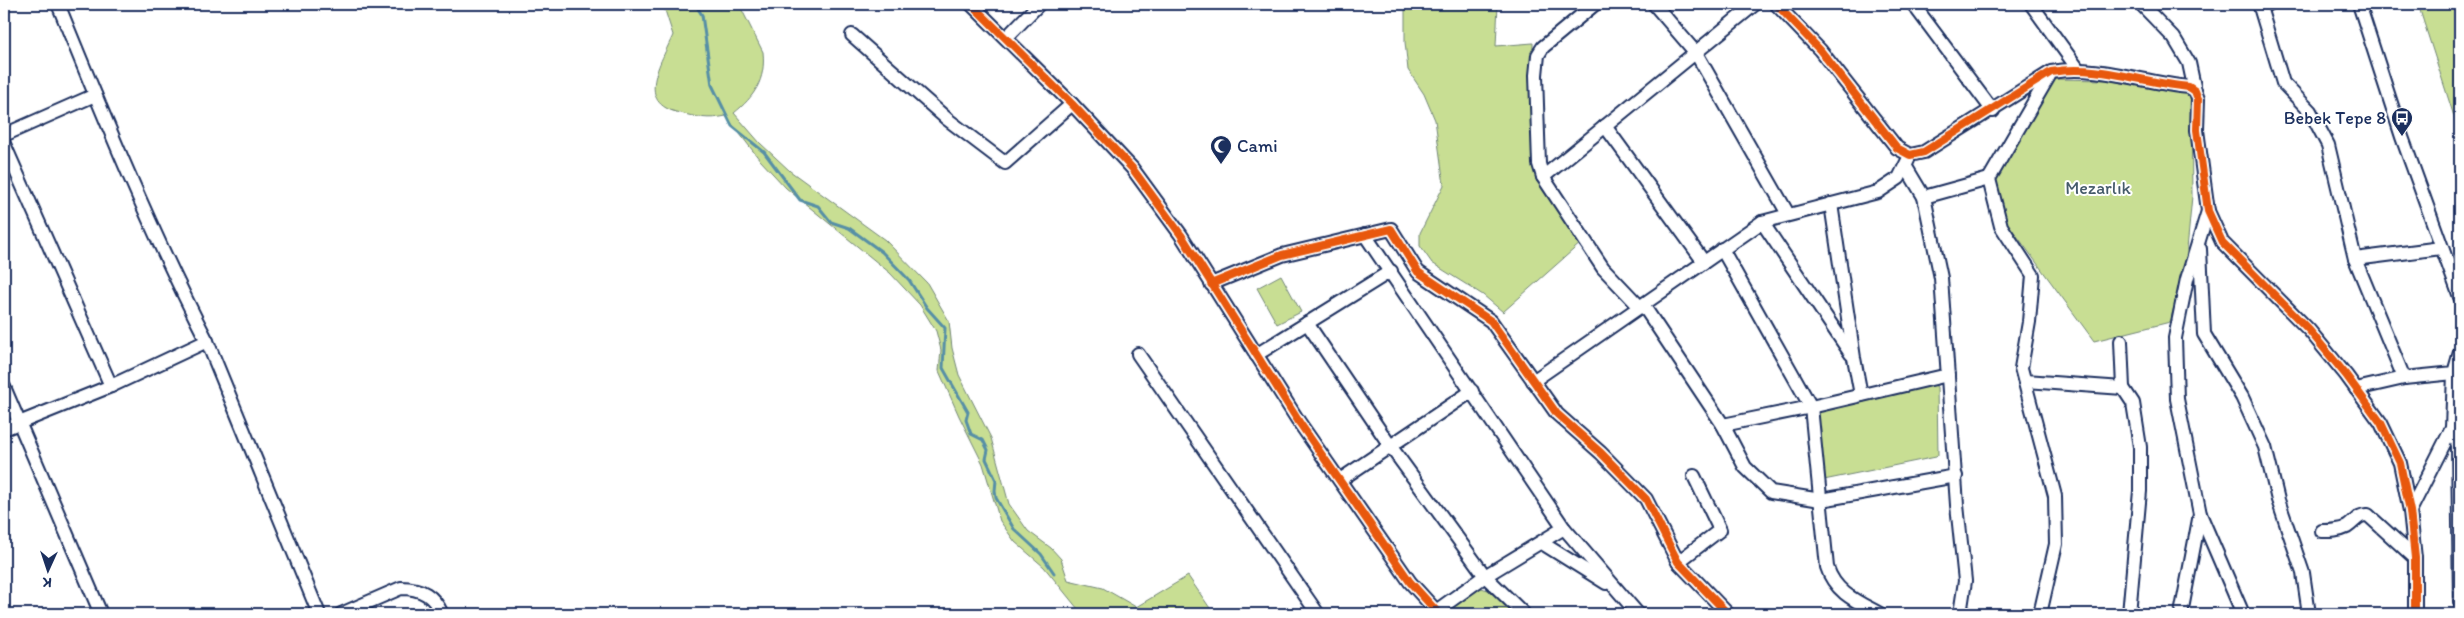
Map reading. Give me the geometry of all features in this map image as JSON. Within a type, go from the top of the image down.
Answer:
[{"type":"street","points":[[58,4],[95,95],[181,290],[207,341],[319,614]]},
{"type":"street","points":[[972,4],[1072,104],[1132,168],[1181,235],[1256,355],[1340,480],[1410,582],[1436,613],[1485,576],[1564,528]]},
{"type":"street","points":[[1006,38],[1039,4]]},
{"type":"street","points":[[1595,4],[1543,47],[1538,55],[1536,75],[1538,152],[1543,177],[1603,268],[1641,306],[1722,424],[1745,467],[1771,492],[1821,500],[1956,476]]},
{"type":"street","points":[[1654,4],[1696,53],[1788,214]]},
{"type":"street","points":[[1543,177],[1755,4]]},
{"type":"street","points":[[1776,4],[1820,50],[1908,161],[1924,197],[1941,278],[1965,580],[1960,614]]},
{"type":"street","points":[[1913,4],[1993,111]]},
{"type":"street","points":[[2031,4],[2078,69]]},
{"type":"street","points":[[2141,4],[2174,38],[2189,63],[2198,99],[2197,130],[2208,211],[2222,242],[2309,330],[2381,423],[2400,463],[2410,511],[2415,558],[2415,614]]},
{"type":"street","points":[[2268,4],[2260,7],[2283,83],[2310,111],[2328,145],[2356,259],[2404,378]]},
{"type":"street","points":[[2359,4],[2441,248],[2460,296]]},
{"type":"street","points":[[852,35],[947,119],[1005,163],[1072,104]]},
{"type":"street","points":[[1533,381],[1762,222],[1878,192],[1899,178],[1908,161],[1993,111],[2051,72],[2078,69],[2189,87],[2195,92]]},
{"type":"street","points":[[1924,197],[1989,178],[2051,72]]},
{"type":"street","points":[[4,135],[95,95]]},
{"type":"street","points":[[1606,126],[1704,262]]},
{"type":"street","points":[[4,144],[112,386]]},
{"type":"street","points":[[1989,178],[2001,226],[2033,275],[2029,322],[2021,368],[2055,496],[2056,544],[2040,614]]},
{"type":"street","points":[[1831,204],[1861,395]]},
{"type":"street","points":[[2208,211],[2187,279],[2175,338],[2177,399],[2200,514],[2244,614]]},
{"type":"street","points":[[1762,222],[1854,358]]},
{"type":"street","points":[[1211,284],[1282,255],[1391,229],[1418,272],[1491,321],[1557,414],[1601,453],[1646,499],[1678,562],[1728,614]]},
{"type":"street","points":[[1365,235],[1564,528],[1638,614]]},
{"type":"street","points":[[2200,238],[2204,334],[2242,397],[2265,447],[2278,500],[2303,573],[2308,614]]},
{"type":"street","points":[[2356,259],[2441,248]]},
{"type":"street","points":[[1722,249],[1811,407],[1827,567],[1831,578],[1847,596],[1880,614]]},
{"type":"street","points":[[1256,355],[1391,271]]},
{"type":"street","points":[[1308,323],[1391,447],[1485,576],[1524,614]]},
{"type":"street","points":[[4,430],[19,422],[112,386],[207,341]]},
{"type":"street","points":[[2122,341],[2122,388],[2133,403],[2140,447],[2140,491],[2129,614]]},
{"type":"street","points":[[2460,352],[2454,373],[2452,428],[2458,445],[2460,602]]},
{"type":"street","points":[[1138,354],[1318,614]]},
{"type":"street","points":[[2356,389],[2404,378],[2454,373]]},
{"type":"street","points":[[1722,424],[1811,407],[1948,375]]},
{"type":"street","points":[[2024,381],[2122,388]]},
{"type":"street","points":[[4,387],[101,614]]},
{"type":"street","points":[[1340,480],[1472,392]]},
{"type":"street","points":[[2410,511],[2452,428]]},
{"type":"street","points":[[1678,562],[1720,530],[1694,476]]},
{"type":"street","points":[[2181,614],[2200,514]]},
{"type":"street","points":[[2322,531],[2341,529],[2362,515],[2368,515],[2415,558]]},
{"type":"street","points":[[1542,543],[1617,590]]},
{"type":"street","points":[[340,614],[402,588],[412,588],[430,596],[442,614]]},
{"type":"green space","points":[[663,4],[739,4],[763,52],[763,71],[753,94],[734,113],[760,143],[790,171],[885,240],[927,283],[949,321],[952,348],[959,375],[991,438],[1009,504],[1028,531],[1051,548],[1061,559],[1068,580],[1103,588],[1136,607],[1188,576],[1214,614],[1082,614],[1044,567],[1015,542],[1000,521],[983,464],[939,371],[941,350],[936,331],[920,305],[890,273],[786,188],[760,160],[726,116],[697,117],[666,108],[658,101],[654,91],[655,81],[658,69],[673,35]]},
{"type":"green space","points":[[1405,4],[1498,4],[1496,46],[1533,43],[1532,154],[1540,172],[1582,242],[1503,312],[1483,295],[1432,263],[1420,246],[1420,233],[1444,185],[1435,120],[1424,94],[1408,70],[1405,42]]},
{"type":"green space","points":[[2418,4],[2460,4],[2460,135]]},
{"type":"green space","name":"Mezarlık","points":[[2055,79],[2106,80],[2185,93],[2191,99],[2192,196],[2186,260],[2170,322],[2094,341],[2006,221],[1995,175]]},
{"type":"green space","points":[[1281,275],[1301,312],[1277,324],[1257,288]]},
{"type":"green space","points":[[1926,379],[1937,387],[1938,455],[1936,457],[1819,481],[1814,408]]},
{"type":"green space","points":[[1478,587],[1488,590],[1514,614],[1461,614],[1455,610],[1454,605]]},
{"type":"waterway","points":[[695,4],[702,15],[712,85],[732,126],[764,152],[800,200],[818,206],[831,222],[849,228],[882,252],[909,280],[927,308],[945,328],[943,368],[968,412],[966,420],[971,434],[983,440],[988,450],[986,459],[996,480],[996,498],[1014,529],[1041,554],[1054,573]]},
{"type":"cycle path","points":[[971,4],[1072,104],[1132,168],[1181,235],[1299,422],[1410,582],[1439,614]]},
{"type":"cycle path","points":[[1776,4],[1820,50],[1897,148],[1910,155],[1924,152],[2051,72],[2069,70],[2103,72],[2189,87],[2195,91],[2198,99],[2197,130],[2208,211],[2222,242],[2309,330],[2346,375],[2381,423],[2400,463],[2410,511],[2415,558],[2415,614]]},
{"type":"cycle path","points":[[1211,284],[1282,255],[1391,229],[1418,272],[1491,321],[1557,414],[1601,453],[1646,499],[1678,562],[1728,614]]},
{"type":"place","name":"Bebek Tepe 8","points":[[2402,137]]},
{"type":"place","name":"Cami","points":[[1221,165]]}]
